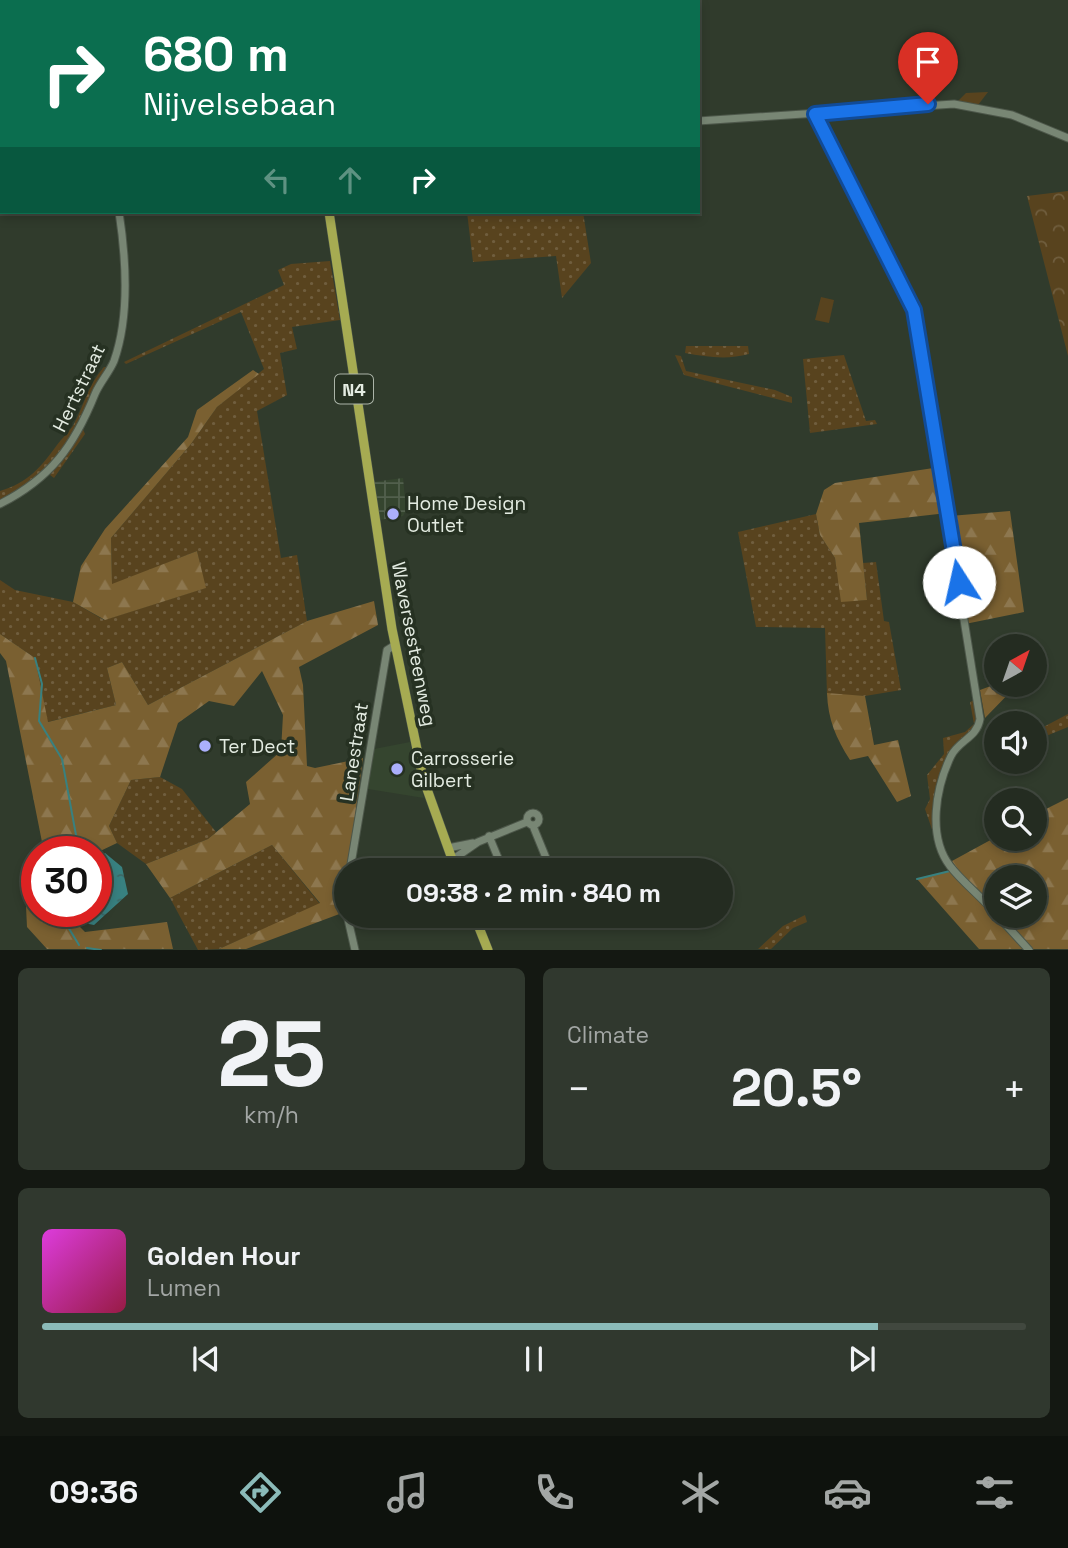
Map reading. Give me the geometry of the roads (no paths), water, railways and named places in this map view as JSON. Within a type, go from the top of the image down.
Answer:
[{"type":"main road","name":"Waversesteenweg","points":[[328,214],[380,563],[395,645],[423,778],[452,858]]},
{"type":"main road","points":[[479,928],[488,950]]},
{"type":"street","points":[[700,121],[954,104],[1012,115],[1068,138]]},
{"type":"street","points":[[815,114],[914,310],[923,352],[966,645],[981,719],[973,735],[958,745],[950,757],[935,814],[946,859],[984,901]]},
{"type":"street","name":"Hertstraat","points":[[0,504],[45,476],[80,430],[96,391],[114,360],[124,275],[119,214]]},
{"type":"street","name":"Lanestraat","points":[[352,858],[387,650],[395,645]]},
{"type":"street","points":[[461,858],[478,842],[489,836],[530,824],[546,858]]},
{"type":"street","points":[[489,836],[498,858]]},
{"type":"street","points":[[448,848],[478,842]]},
{"type":"street","points":[[350,928],[355,950]]},
{"type":"street","points":[[1009,928],[1029,950]]},
{"type":"water","points":[[112,859],[122,867],[128,894],[112,909]]},
{"type":"waterway","points":[[35,658],[42,684],[39,721],[62,759],[76,836]]},
{"type":"waterway","points":[[917,879],[950,871]]},
{"type":"waterway","points":[[68,927],[79,945]]},
{"type":"waterway","points":[[1004,928],[1015,939]]},
{"type":"waterway","points":[[87,948],[101,950]]},
{"type":"place","name":"Home Design Outlet","points":[[393,514]]},
{"type":"place","name":"Ter Dect","points":[[205,746]]},
{"type":"place","name":"Carrosserie Gilbert","points":[[397,769]]}]
